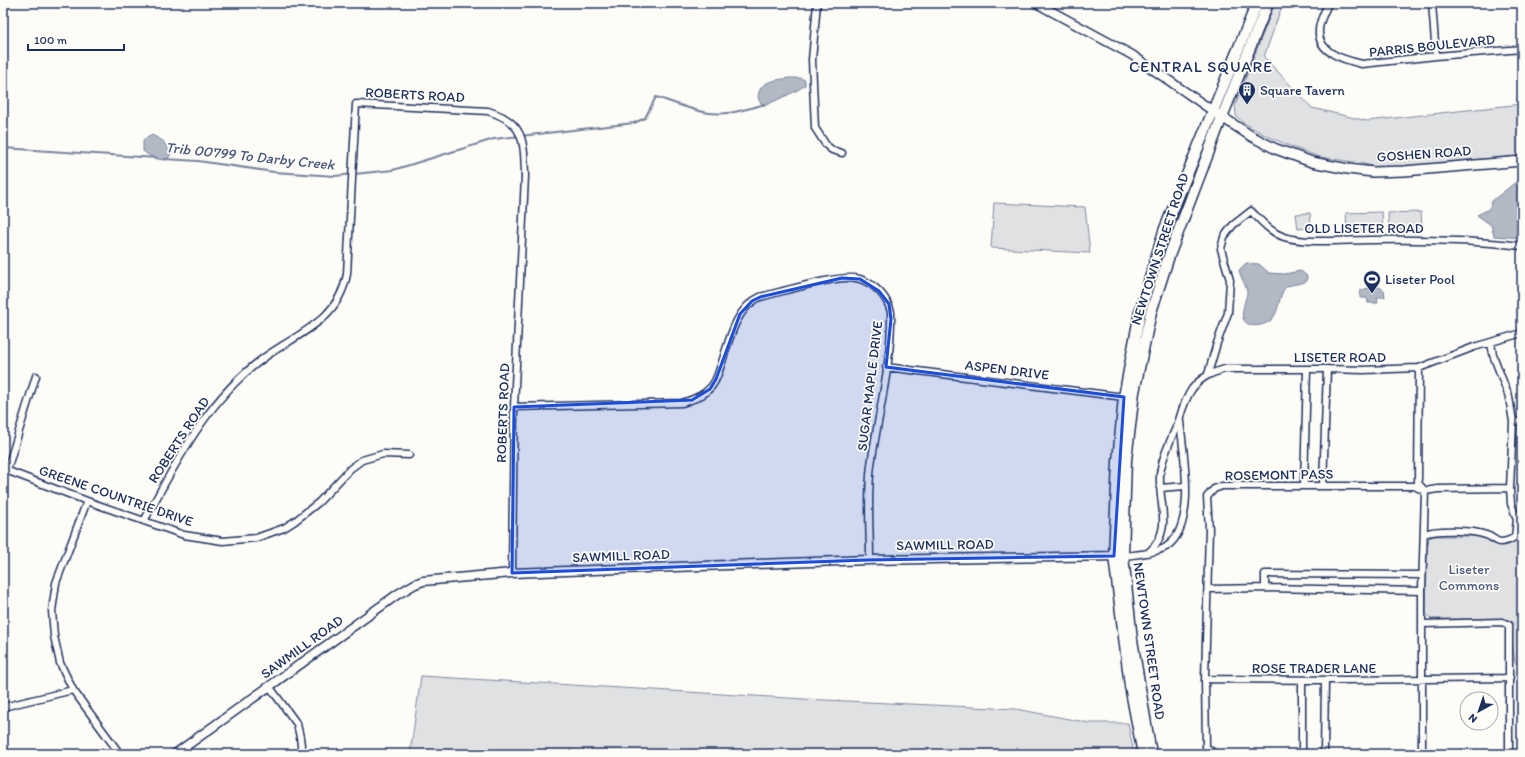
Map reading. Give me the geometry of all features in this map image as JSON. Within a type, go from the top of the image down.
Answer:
[{"type":"main road","name":"NEWTOWN STREET ROAD","points":[[1151,754],[1119,556],[1126,460],[1134,392],[1150,312],[1257,3]]},
{"type":"main road","name":"NEWTOWN STREET ROAD","points":[[1143,754],[1130,686],[1119,556],[1118,462],[1124,397],[1140,312],[1164,231],[1268,3]]},
{"type":"main road","name":"GOSHEN ROAD","points":[[1218,114],[1251,136],[1276,149],[1312,162],[1348,169],[1373,172],[1404,171],[1522,161]]},
{"type":"main road","points":[[1156,257],[1168,259]]},
{"type":"street","points":[[817,3],[812,60],[815,128],[829,148],[842,152]]},
{"type":"street","name":"GOSHEN ROAD","points":[[1036,3],[1132,55],[1218,114]]},
{"type":"street","name":"PARRIS BOULEVARD","points":[[1328,3],[1318,31],[1328,52],[1350,62],[1362,64],[1522,49]]},
{"type":"street","points":[[1432,3],[1436,56]]},
{"type":"street","name":"ROBERTS ROAD","points":[[144,521],[179,458],[208,413],[230,388],[256,365],[320,322],[333,308],[341,294],[346,284],[347,274],[356,104],[488,111],[501,115],[514,124],[524,143],[525,176],[514,407],[512,573]]},
{"type":"street","name":"OLD LISETER ROAD","points":[[1208,374],[1228,313],[1230,280],[1221,249],[1224,237],[1233,225],[1251,211],[1267,228],[1283,237],[1302,241],[1418,239],[1473,241],[1522,246]]},
{"type":"street","name":"SUGAR MAPLE DRIVE","points":[[514,407],[682,403],[692,400],[710,389],[716,379],[740,314],[752,301],[760,297],[842,278],[860,279],[867,282],[879,290],[889,304],[891,320],[886,367],[871,467],[869,503],[870,560]]},
{"type":"street","name":"LISETER ROAD","points":[[1149,552],[1156,546],[1164,524],[1160,473],[1182,409],[1192,389],[1208,374],[1225,369],[1363,370],[1419,368],[1474,348],[1491,344],[1522,333]]},
{"type":"street","points":[[1424,534],[1430,531],[1467,532],[1487,535],[1499,542],[1510,541],[1515,537],[1517,519],[1512,504],[1510,488],[1513,422],[1509,397],[1493,356],[1491,344]]},
{"type":"street","name":"ASPEN DRIVE","points":[[886,367],[1124,397]]},
{"type":"street","points":[[1416,754],[1422,749],[1422,575],[1425,491],[1418,483],[1419,368]]},
{"type":"street","points":[[1304,486],[1307,369]]},
{"type":"street","points":[[1322,486],[1327,369]]},
{"type":"street","points":[[5,470],[36,376]]},
{"type":"street","name":"LISETER ROAD","points":[[1119,556],[1133,555],[1165,548],[1174,540],[1180,531],[1184,517],[1185,466],[1179,419]]},
{"type":"street","points":[[1513,422],[1522,421]]},
{"type":"street","name":"GREENE COUNTRIE DRIVE","points":[[5,470],[86,501],[184,535],[211,540],[237,541],[256,538],[284,528],[307,513],[350,469],[362,460],[383,454],[409,456]]},
{"type":"street","points":[[1160,488],[1185,486]]},
{"type":"street","name":"ROSEMONT PASS","points":[[1215,754],[1206,747],[1205,679],[1209,529],[1207,497],[1214,489],[1222,486],[1414,486],[1425,491]]},
{"type":"street","points":[[1425,491],[1438,489],[1510,488]]},
{"type":"street","points":[[86,501],[56,583],[52,611],[56,648],[60,663],[73,690],[120,754]]},
{"type":"street","name":"SAWMILL ROAD","points":[[175,754],[398,594],[415,584],[431,580],[512,573],[870,560],[1119,556]]},
{"type":"street","points":[[1265,588],[1265,574],[1422,575]]},
{"type":"street","points":[[1317,575],[1318,589]]},
{"type":"street","points":[[1208,590],[1265,588],[1422,591]]},
{"type":"street","points":[[1423,624],[1502,622],[1510,624],[1509,754]]},
{"type":"street","name":"ROSE TRADER LANE","points":[[1205,679],[1404,680],[1422,678],[1510,678]]},
{"type":"street","points":[[1302,680],[1302,754]]},
{"type":"street","points":[[1324,754],[1325,680]]},
{"type":"street","points":[[269,686],[297,724],[302,754]]},
{"type":"street","points":[[3,707],[73,690]]},
{"type":"highlighted area","points":[[842,278],[860,279],[879,291],[889,304],[891,319],[886,367],[1124,397],[1114,556],[868,560],[512,573],[514,407],[692,400],[710,389],[716,379],[740,314],[752,301],[760,297]]},
{"type":"green space","points":[[1275,3],[1283,3],[1264,57],[1312,108],[1367,121],[1522,104],[1522,156],[1384,169],[1360,163],[1320,157],[1265,135],[1244,123],[1236,116],[1235,105]]},
{"type":"green space","points":[[994,203],[1085,207],[1090,253],[991,248]]},
{"type":"green space","points":[[1382,212],[1383,230],[1347,231],[1346,213]]},
{"type":"green space","points":[[1421,212],[1422,229],[1389,230],[1388,213]]},
{"type":"green space","points":[[1310,213],[1311,228],[1298,229],[1296,214]]},
{"type":"green space","name":"Liseter Commons","points":[[1521,516],[1522,663],[1515,663],[1511,633],[1513,622],[1480,619],[1431,619],[1426,613],[1427,550],[1429,538],[1434,536],[1477,536],[1497,545],[1509,545],[1517,538]]},
{"type":"green space","points":[[421,676],[804,699],[1016,709],[1090,723],[1128,723],[1134,754],[410,754]]},
{"type":"shaded area","points":[[800,78],[805,80],[805,85],[796,91],[764,106],[761,103],[758,98],[758,94],[764,85],[771,81]]},
{"type":"shaded area","points":[[152,135],[163,141],[171,154],[167,160],[154,158],[143,151],[143,140]]},
{"type":"shaded area","points":[[1522,177],[1522,238],[1494,236],[1491,225],[1477,215],[1489,209],[1492,201]]},
{"type":"shaded area","points":[[1246,263],[1259,264],[1269,273],[1284,274],[1301,271],[1307,276],[1307,281],[1286,287],[1284,289],[1275,315],[1270,321],[1262,325],[1257,326],[1249,324],[1245,322],[1243,318],[1243,308],[1247,293],[1239,270]]},
{"type":"shaded area","name":"Liseter Pool","points":[[1370,287],[1379,287],[1384,290],[1385,297],[1377,297],[1378,303],[1368,303],[1367,298],[1360,298],[1360,291]]},
{"type":"waterway","name":"Trib 00799 To Darby Creek","points":[[165,159],[198,161],[274,172],[335,176],[393,170],[494,139],[634,123],[645,118],[656,97],[698,111],[719,114],[730,113],[764,104]]},
{"type":"waterway","name":"Trib 00799 To Darby Creek","points":[[3,148],[157,158]]},
{"type":"place","name":"Square Tavern","points":[[1247,105]]},
{"type":"place","name":"Liseter Pool","points":[[1372,294]]},
{"type":"district","name":"CENTRAL SQUARE","points":[[1201,66]]}]
